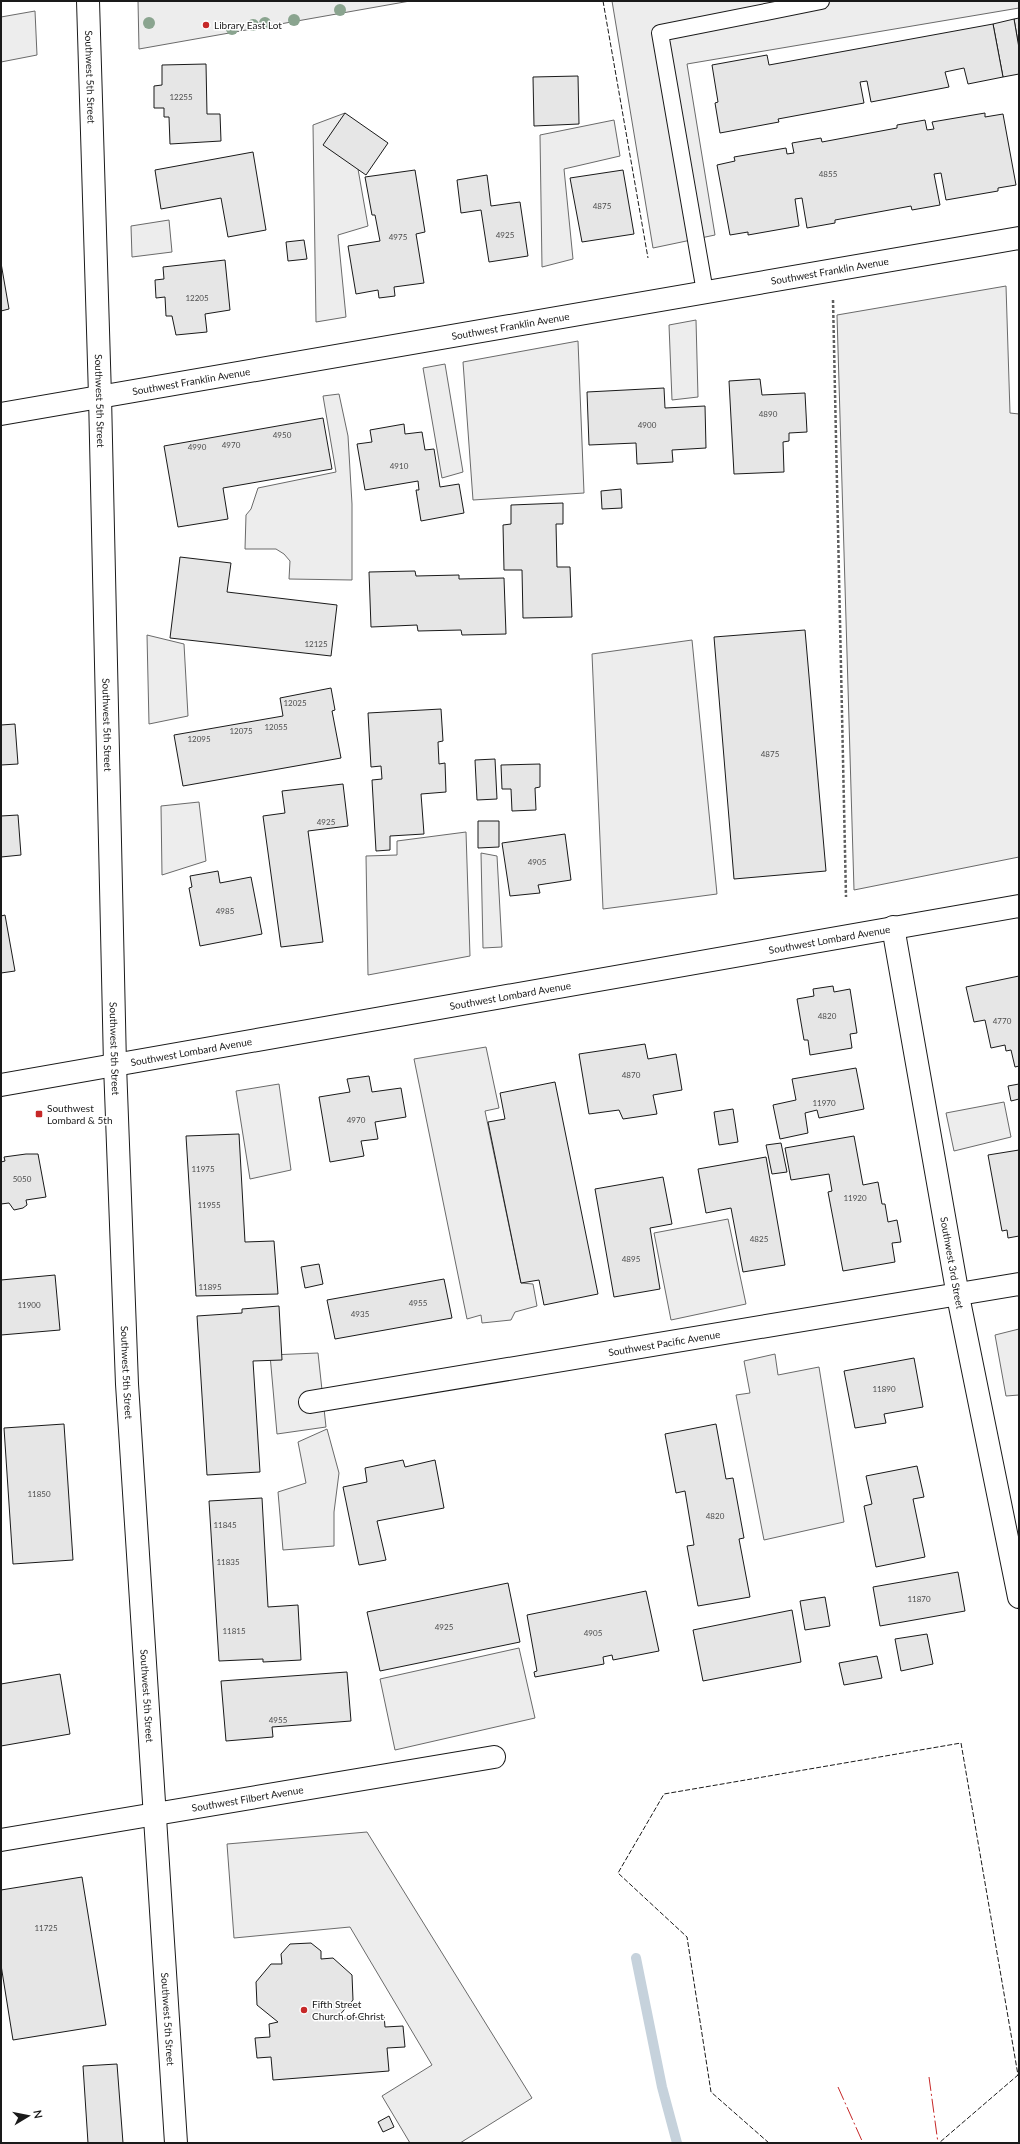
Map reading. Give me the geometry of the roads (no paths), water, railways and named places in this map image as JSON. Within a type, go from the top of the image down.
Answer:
[{"type":"street","name":"Southwest 5th Street","points":[[88,1],[100,396],[115,1065],[127,1384],[153,1813],[176,2143]]},
{"type":"street","name":"Southwest Franklin Avenue","points":[[1,414],[1019,238]]},
{"type":"street","name":"Southwest Lombard Avenue","points":[[1,1085],[1019,906]]},
{"type":"street","name":"Southwest 3rd Street","points":[[893,927],[958,1296],[1019,1597]]},
{"type":"street","name":"Southwest Pacific Avenue","points":[[310,1402],[958,1296],[1019,1284]]},
{"type":"street","name":"Southwest Filbert Avenue","points":[[1,1840],[153,1813],[494,1757]]},
{"type":"lane","points":[[705,292],[660,33],[821,1]]},
{"type":"waterway","points":[[636,1958],[662,2087],[677,2143]]},
{"type":"place","name":"Library East Lot","points":[[206,25]]},
{"type":"place","name":"Southwest Lombard & 5th","points":[[39,1114]]},
{"type":"place","name":"Fifth Street Church of Christ","points":[[304,2010]]}]
